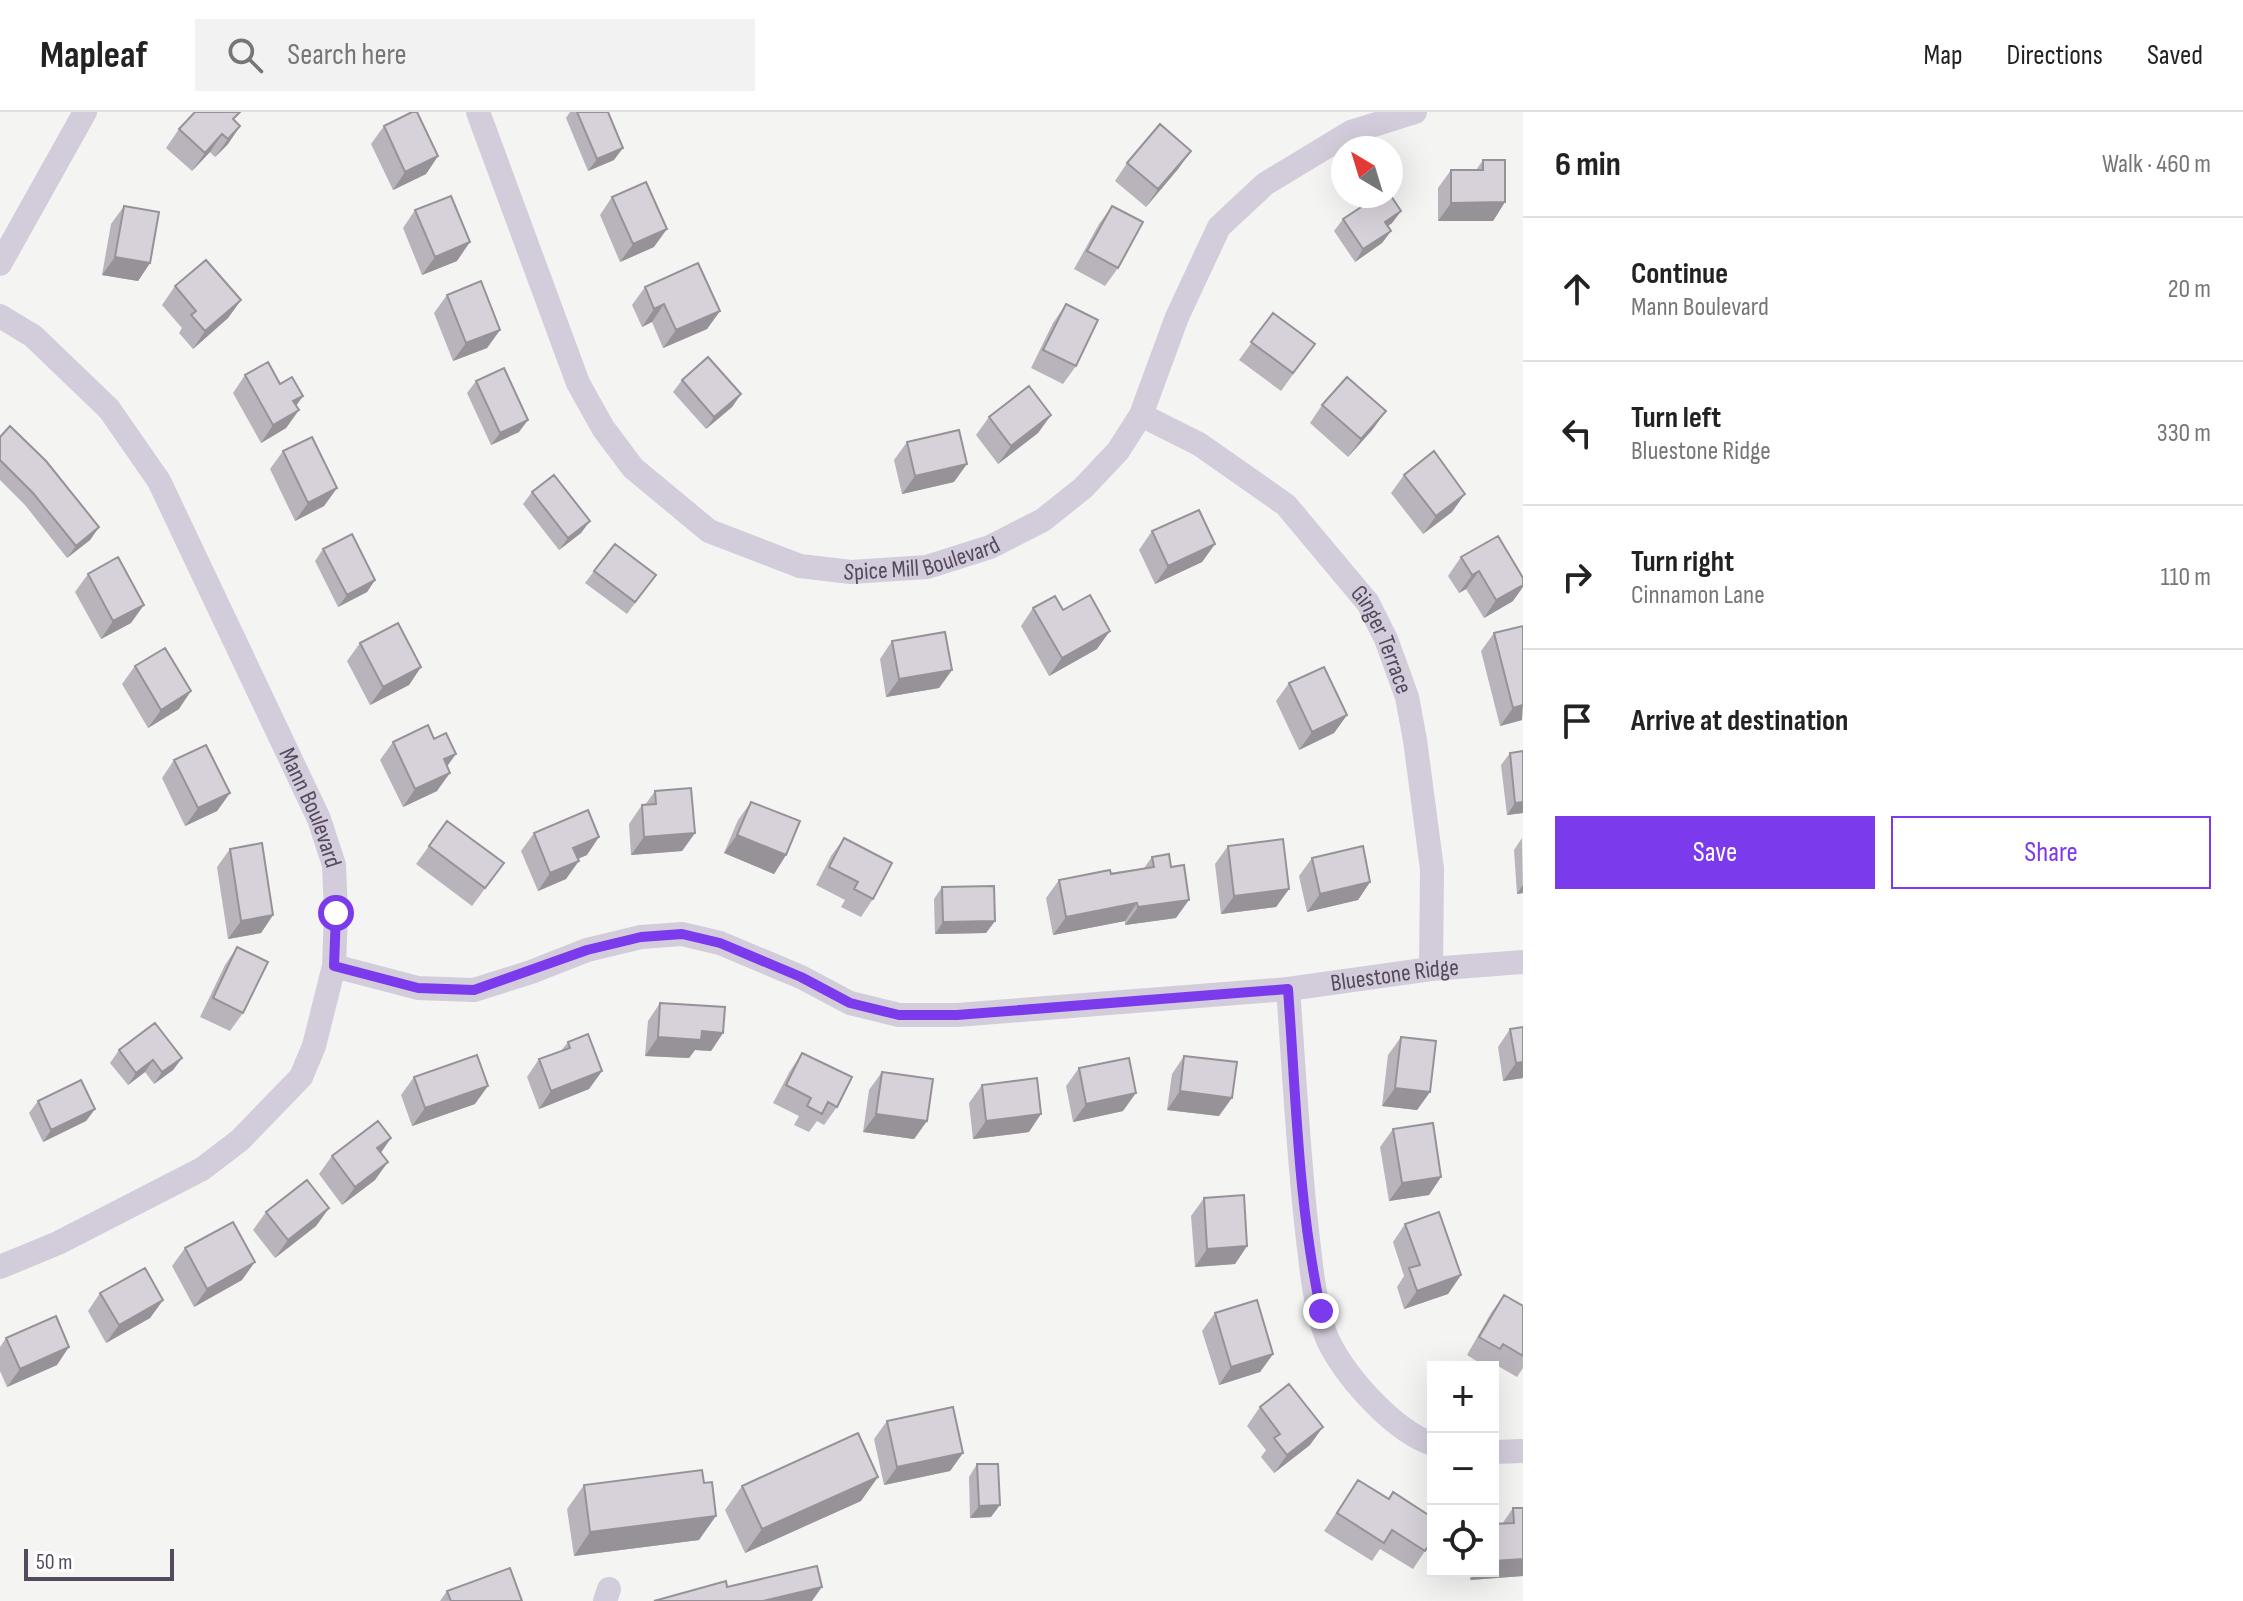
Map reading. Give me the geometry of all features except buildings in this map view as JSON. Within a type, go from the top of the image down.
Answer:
[{"type":"street","points":[[0,264],[85,112]]},
{"type":"street","name":"Spice Mill Boulevard","points":[[478,112],[578,383],[603,428],[633,468],[709,531],[800,566],[851,572],[927,567],[990,547],[1043,520],[1083,488],[1118,451],[1141,415],[1177,317],[1219,227],[1265,184],[1351,132],[1415,112]]},
{"type":"street","name":"Mann Boulevard","points":[[0,316],[33,336],[109,409],[159,481],[319,819],[334,865],[336,913],[334,966],[314,1046],[301,1077],[240,1140],[202,1169],[58,1243],[0,1267]]},
{"type":"street","name":"Ginger Terrace","points":[[1141,415],[1199,444],[1286,505],[1368,603],[1402,682],[1415,740],[1432,869],[1431,969]]},
{"type":"street","name":"Bluestone Ridge","points":[[334,966],[418,988],[474,990],[587,950],[641,937],[682,934],[720,943],[801,977],[850,1003],[899,1015],[957,1015],[1288,989],[1431,969],[1523,962]]},
{"type":"street","points":[[1288,989],[1303,1198],[1311,1267],[1325,1333],[1348,1373],[1395,1422],[1427,1441]]},
{"type":"street","points":[[1499,1452],[1523,1451]]},
{"type":"route","points":[[336,913],[334,966],[418,988],[474,990],[587,950],[641,937],[682,934],[720,943],[801,977],[850,1003],[899,1015],[957,1015],[1288,989],[1303,1198],[1311,1267],[1321,1311]]}]
